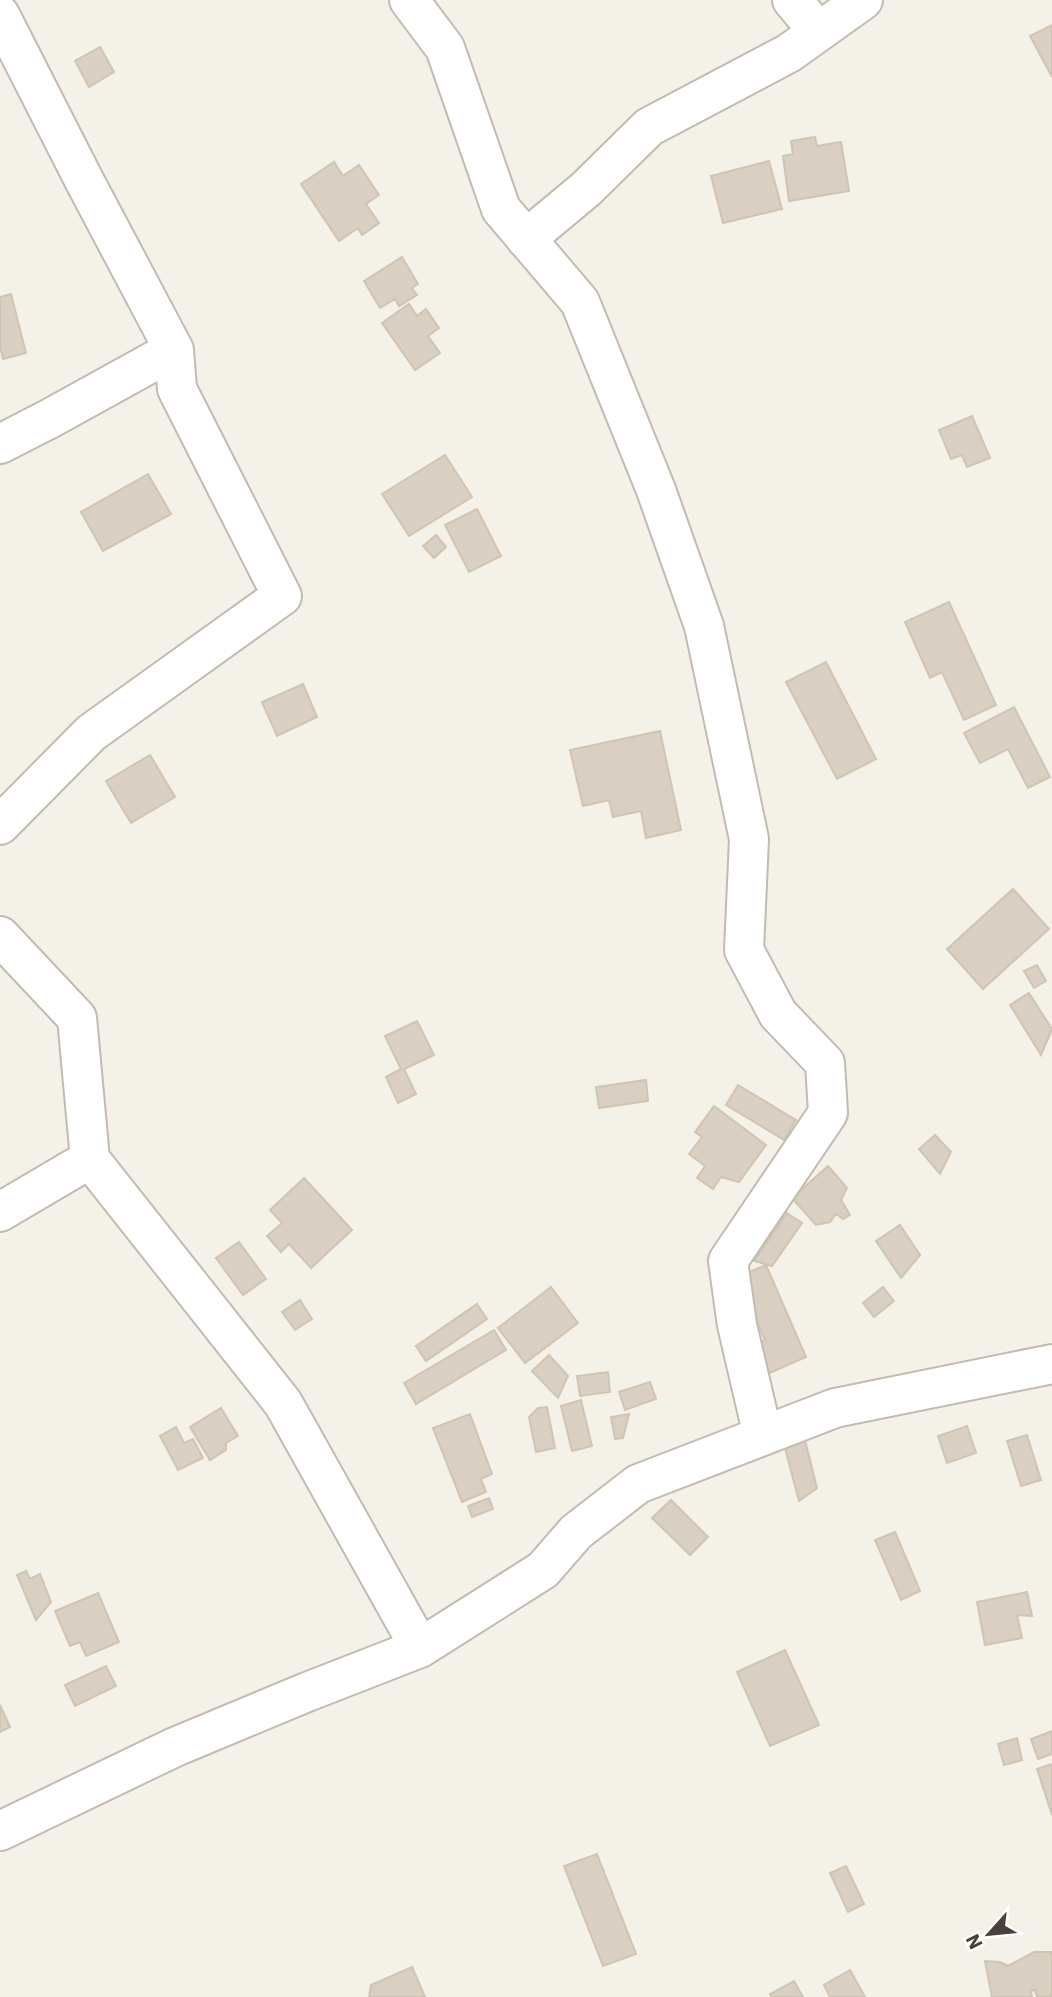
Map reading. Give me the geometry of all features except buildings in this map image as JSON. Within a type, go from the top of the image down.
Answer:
[{"type":"street","points":[[409,0],[444,48],[500,209],[580,302],[656,490],[704,626],[749,839],[744,950],[778,1014],[825,1063],[828,1113],[728,1261],[737,1325],[762,1436]]},
{"type":"street","points":[[792,0],[818,32]]},
{"type":"street","points":[[526,239],[586,189],[649,127],[789,52],[863,0]]},
{"type":"street","points":[[0,15],[174,350],[177,389],[282,596],[91,733],[0,825]]},
{"type":"street","points":[[0,444],[174,350]]},
{"type":"street","points":[[0,936],[77,1018],[90,1159],[283,1403],[420,1648]]},
{"type":"street","points":[[0,1212],[90,1159]]},
{"type":"street","points":[[0,1831],[175,1747],[420,1648],[543,1570],[576,1532],[638,1484],[835,1408],[1052,1364]]}]
